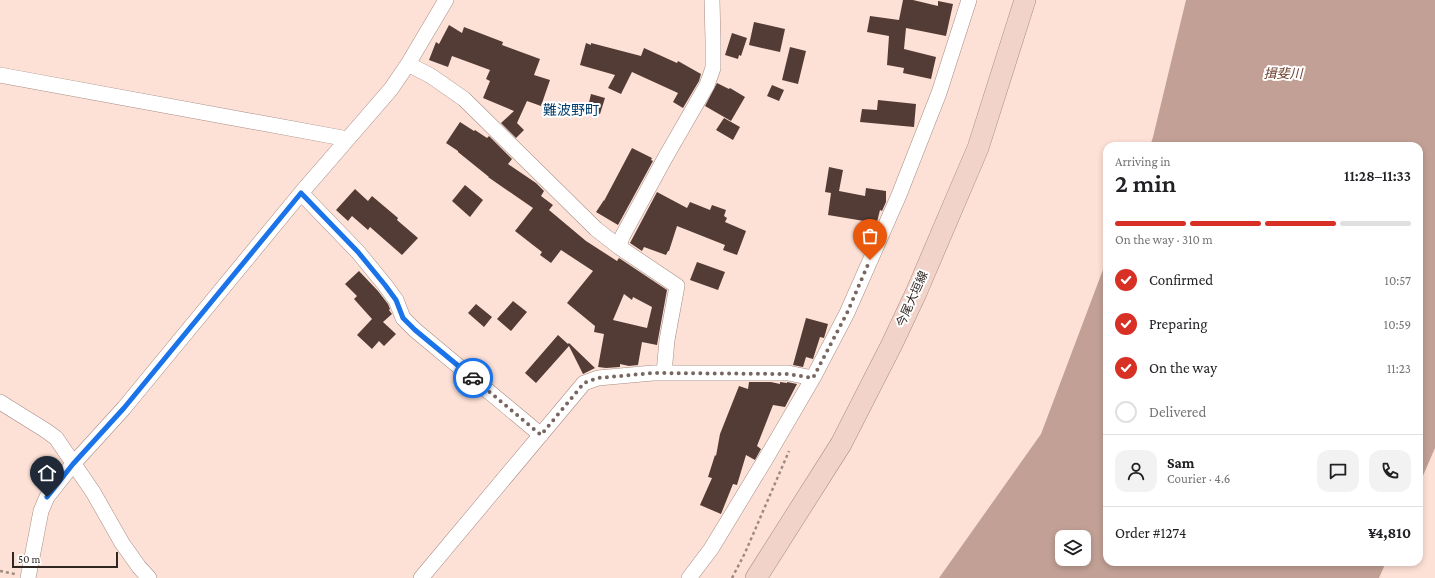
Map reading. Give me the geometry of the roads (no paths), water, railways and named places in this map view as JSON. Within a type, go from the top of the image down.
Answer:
[{"type":"main road","name":"今尾大垣線","points":[[756,578],[841,444],[916,293],[978,148],[1025,0]]},
{"type":"street","points":[[28,578],[41,511],[47,497],[73,464],[124,408],[301,193],[391,89],[408,64],[446,0]]},
{"type":"street","points":[[619,247],[622,237],[707,85],[713,68],[712,0]]},
{"type":"street","points":[[689,578],[712,549],[813,378],[847,313],[900,195],[939,93],[969,0]]},
{"type":"street","points":[[408,64],[431,76],[464,99],[596,229],[619,247],[677,286],[667,340],[664,373]]},
{"type":"street","points":[[0,75],[348,139]]},
{"type":"street","points":[[301,193],[358,252],[385,285],[396,300],[403,318],[415,330],[541,435]]},
{"type":"street","points":[[421,578],[584,383],[598,378],[664,373],[788,374],[813,378]]},
{"type":"street","points":[[0,402],[56,438],[94,492],[122,543],[149,578]]},
{"type":"water","name":"揖斐川","points":[[1186,0],[1435,0],[1435,448],[1423,476],[1423,142],[1151,142]]},
{"type":"water","points":[[1103,270],[1103,566],[1384,566],[1379,578],[939,578],[1041,434]]},
{"type":"district","name":"難波野町","points":[[571,110]]}]
